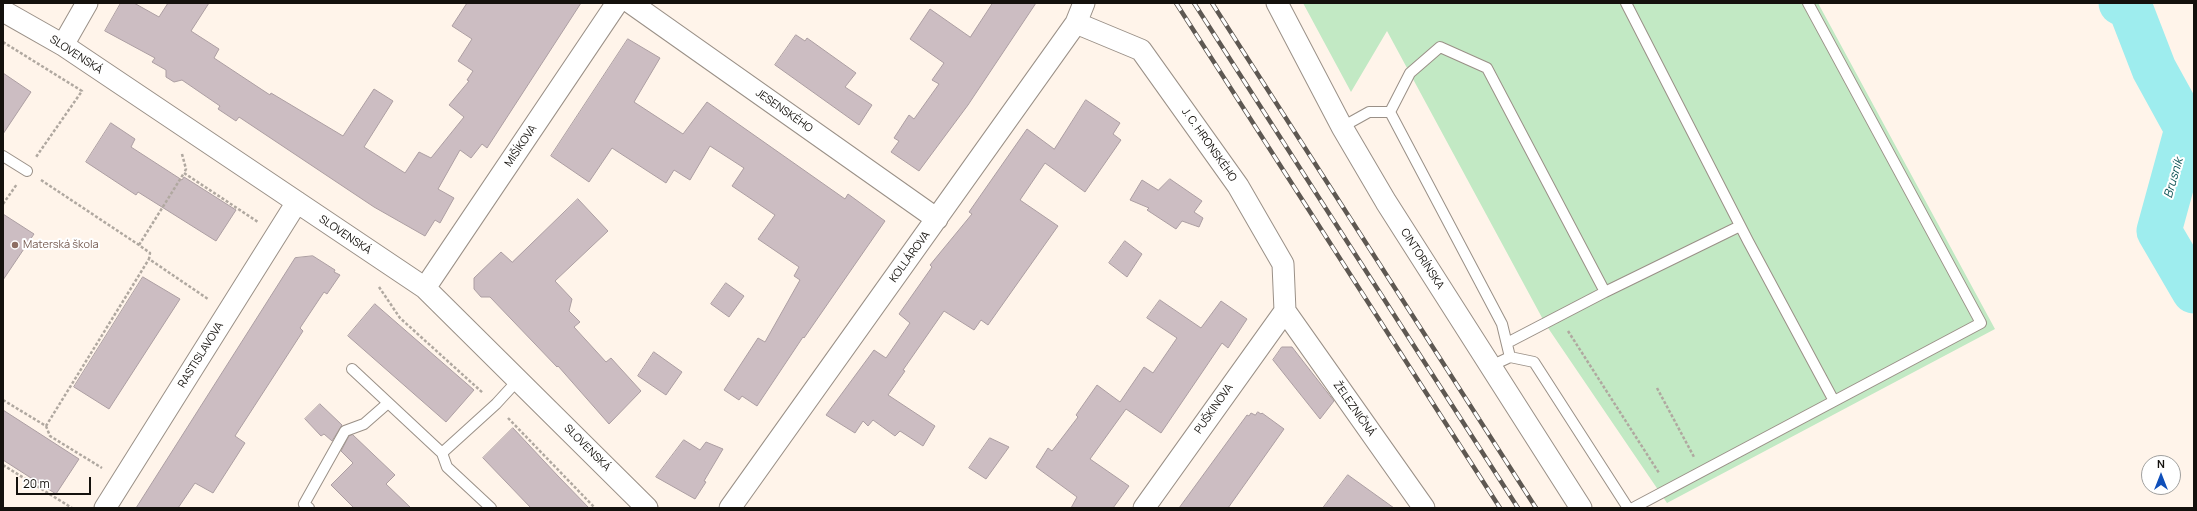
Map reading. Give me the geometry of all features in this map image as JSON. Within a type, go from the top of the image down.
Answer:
[{"type":"street","points":[[63,45],[88,3]]},
{"type":"street","name":"MIŠÍKOVA","points":[[425,288],[617,3]]},
{"type":"street","name":"JESENSKÉHO","points":[[631,3],[937,219]]},
{"type":"street","name":"KOLLÁROVA","points":[[730,508],[1076,23],[1084,3]]},
{"type":"street","name":"CINTORÍNSKA","points":[[1277,3],[1342,127],[1386,202],[1581,508]]},
{"type":"street","name":"SLOVENSKÁ","points":[[3,11],[63,45],[425,288],[647,508]]},
{"type":"street","name":"J. C. HRONSKÉHO","points":[[1076,23],[1141,50],[1238,186],[1284,264],[1285,311]]},
{"type":"street","name":"RASTISLAVOVA","points":[[105,508],[297,202]]},
{"type":"street","name":"ŽELEZNIČNÁ","points":[[1285,311],[1420,506]]},
{"type":"street","name":"PUŠKINOVA","points":[[1144,508],[1285,311]]},
{"type":"lane","points":[[1626,3],[1740,226],[1834,401]]},
{"type":"lane","points":[[1633,508],[1981,323],[1808,3]]},
{"type":"lane","points":[[1390,112],[1410,73],[1440,47],[1487,68],[1605,292]]},
{"type":"lane","points":[[1342,127],[1369,112],[1390,112]]},
{"type":"lane","points":[[1390,112],[1502,324],[1510,357]]},
{"type":"lane","points":[[3,156],[27,171]]},
{"type":"lane","points":[[1507,343],[1605,292],[1740,226]]},
{"type":"lane","points":[[1491,366],[1510,357],[1534,362],[1628,508]]},
{"type":"lane","points":[[352,369],[442,452],[447,468],[491,508]]},
{"type":"lane","points":[[442,452],[496,404],[518,380]]},
{"type":"lane","points":[[308,508],[304,504],[345,431],[364,424],[388,403]]},
{"type":"path","points":[[3,42],[82,91],[3,204]]},
{"type":"path","points":[[27,171],[150,253],[149,259],[46,426]]},
{"type":"path","points":[[149,259],[228,312]]},
{"type":"path","points":[[378,285],[400,318],[496,404],[595,508]]},
{"type":"path","points":[[1559,316],[1669,489]]},
{"type":"path","points":[[1657,388],[1702,472]]},
{"type":"path","points":[[3,400],[46,426],[50,436],[122,481]]},
{"type":"path","points":[[3,465],[72,508]]},
{"type":"green space","points":[[1303,3],[1818,3],[1995,329],[1667,503],[1546,325],[1387,31],[1351,92]]},
{"type":"building","points":[[121,3],[134,3],[159,17],[168,3],[209,3],[191,31],[219,49],[214,58],[270,95],[271,93],[343,136],[374,89],[393,101],[364,147],[405,173],[419,152],[431,158],[464,117],[449,105],[469,81],[467,80],[473,71],[458,61],[472,39],[452,26],[467,3],[581,3],[487,148],[482,144],[471,158],[460,150],[438,189],[454,198],[440,223],[435,220],[425,236],[374,207],[239,117],[236,121],[218,109],[220,106],[182,80],[174,82],[166,77],[166,70],[152,62],[155,58],[105,31]]},
{"type":"building","points":[[993,3],[1036,3],[968,105],[919,171],[891,152],[899,141],[894,138],[909,115],[914,119],[939,84],[932,80],[944,63],[910,39],[930,9],[970,37]]},
{"type":"building","points":[[796,35],[805,41],[807,38],[856,73],[845,87],[872,105],[859,125],[775,65]]},
{"type":"building","points":[[628,39],[660,58],[634,102],[683,134],[707,102],[845,199],[848,194],[885,221],[804,338],[803,337],[757,406],[742,396],[739,400],[724,390],[758,338],[765,342],[800,280],[794,276],[799,267],[758,239],[775,215],[732,186],[744,168],[710,146],[690,180],[674,170],[666,183],[612,148],[589,182],[551,156]]},
{"type":"building","points":[[3,73],[31,92],[3,134]]},
{"type":"building","points":[[1086,100],[1120,123],[1113,134],[1121,140],[1085,192],[1045,163],[1020,200],[1058,226],[988,325],[981,320],[974,330],[944,311],[903,370],[905,371],[888,395],[935,426],[923,446],[900,431],[895,436],[873,420],[868,426],[863,421],[855,433],[826,415],[874,350],[886,358],[910,323],[899,314],[932,267],[930,265],[972,214],[969,212],[1027,129],[1054,149]]},
{"type":"building","points":[[111,123],[135,139],[131,147],[182,180],[184,177],[236,210],[216,241],[138,192],[136,195],[86,162]]},
{"type":"building","points":[[1170,179],[1202,201],[1194,212],[1203,218],[1199,227],[1182,221],[1176,229],[1147,210],[1149,208],[1130,200],[1142,180],[1158,190]]},
{"type":"building","points":[[578,199],[608,231],[555,281],[572,299],[569,311],[580,322],[574,327],[606,362],[611,358],[641,391],[609,424],[558,366],[557,367],[490,297],[481,297],[474,289],[474,278],[501,252],[512,262]]},
{"type":"building","name":"Materská škola","points":[[3,214],[34,234],[3,280]]},
{"type":"building","points":[[1125,241],[1142,254],[1127,277],[1109,263]]},
{"type":"building","points":[[313,256],[335,270],[334,272],[340,275],[327,294],[324,292],[300,328],[303,331],[235,436],[245,443],[213,493],[195,483],[178,508],[136,508],[295,258]]},
{"type":"building","points":[[143,277],[180,299],[109,409],[74,387]]},
{"type":"building","points":[[726,283],[744,296],[729,317],[711,304]]},
{"type":"building","points":[[1160,300],[1201,328],[1221,301],[1247,319],[1228,348],[1222,343],[1161,433],[1126,409],[1090,459],[1129,486],[1113,508],[1071,508],[1077,497],[1036,467],[1048,448],[1052,451],[1078,417],[1076,415],[1097,385],[1120,402],[1144,367],[1153,373],[1177,338],[1147,318]]},
{"type":"building","points":[[375,304],[474,390],[446,422],[348,336]]},
{"type":"building","points":[[1282,347],[1292,347],[1334,401],[1320,419],[1273,360]]},
{"type":"building","points":[[654,352],[682,372],[666,395],[638,376]]},
{"type":"building","points":[[320,404],[342,425],[332,441],[324,434],[321,436],[305,419]]},
{"type":"building","points":[[3,410],[79,459],[56,494],[3,460]]},
{"type":"building","points":[[1258,412],[1261,414],[1262,413],[1284,429],[1228,508],[1179,508],[1247,415],[1249,416],[1251,413],[1255,415]]},
{"type":"building","points":[[513,428],[589,508],[531,508],[483,458]]},
{"type":"building","points":[[353,435],[395,475],[386,484],[411,508],[354,508],[331,485],[353,463],[341,451],[349,436]]},
{"type":"building","points":[[990,438],[1009,447],[986,479],[969,468]]},
{"type":"building","points":[[684,440],[700,450],[706,442],[723,449],[704,481],[706,482],[695,499],[656,477]]},
{"type":"building","points":[[1348,475],[1394,508],[1323,508]]},
{"type":"waterway","name":"Brusník","points":[[2121,3],[2130,7],[2154,69],[2187,129],[2159,231],[2194,291]]},
{"type":"railway","points":[[1176,3],[1500,508]]},
{"type":"railway","points":[[1194,3],[1518,508]]},
{"type":"railway","points":[[1212,3],[1536,508]]},
{"type":"place","name":"Materská škola","points":[[15,245]]}]
